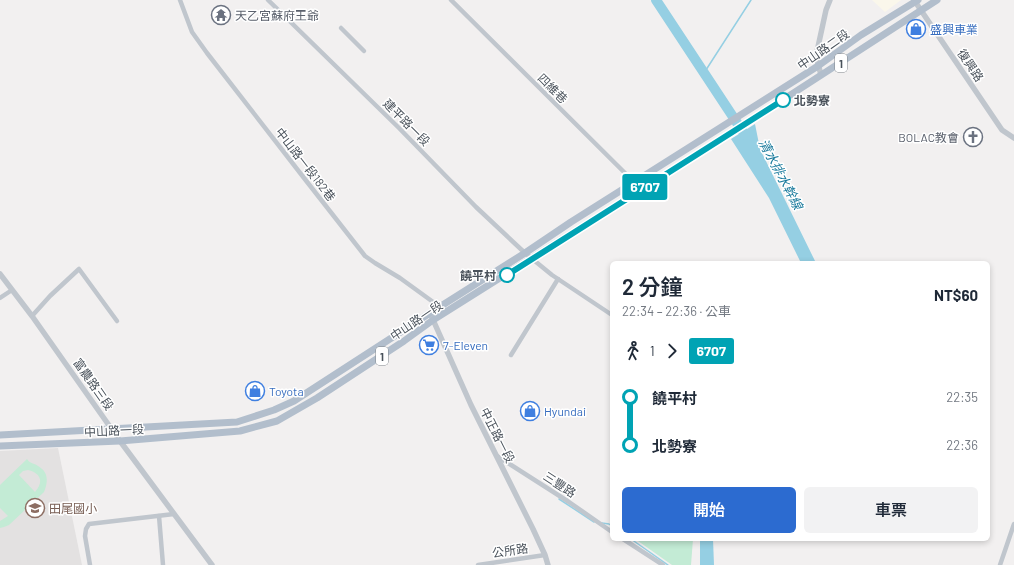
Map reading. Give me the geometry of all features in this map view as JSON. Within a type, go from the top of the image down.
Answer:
[{"type":"main road","name":"中山路二段","points":[[721,139],[937,0]]},
{"type":"main road","name":"中山路二段","points":[[715,132],[818,66],[861,35],[916,1]]},
{"type":"main road","name":"中山路一段","points":[[0,435],[237,422],[274,410],[294,401],[571,222],[715,132]]},
{"type":"main road","name":"中山路一段","points":[[0,446],[120,441],[240,431],[277,421],[317,398],[404,341],[433,320],[445,314],[721,139]]},
{"type":"street","name":"中山路一段182巷","points":[[180,0],[192,32],[207,53],[365,256],[400,278],[440,307],[445,314]]},
{"type":"street","name":"建平路一段","points":[[268,0],[399,128],[476,207],[525,253],[558,279],[610,314]]},
{"type":"street","name":"四維巷","points":[[451,0],[641,190]]},
{"type":"street","points":[[821,75],[816,56],[826,10],[830,0]]},
{"type":"street","name":"復興路","points":[[916,1],[1002,130],[1014,138]]},
{"type":"street","points":[[341,28],[364,51]]},
{"type":"street","points":[[32,316],[50,296],[79,269],[117,321]]},
{"type":"street","name":"富農路三段","points":[[0,274],[32,316],[120,441],[212,565]]},
{"type":"street","points":[[511,355],[558,279]]},
{"type":"street","points":[[0,298],[12,290]]},
{"type":"street","name":"中正路一段","points":[[430,313],[495,455],[534,529],[548,565]]},
{"type":"street","name":"三豐路","points":[[495,455],[569,502],[610,531]]},
{"type":"street","points":[[90,565],[85,536],[86,529],[89,524],[174,514]]},
{"type":"street","points":[[159,516],[163,565]]},
{"type":"street","points":[[1000,565],[1014,524]]},
{"type":"street","points":[[626,541],[662,565]]},
{"type":"street","name":"公所路","points":[[478,565],[545,555]]},
{"type":"shaded area","points":[[872,0],[901,0],[885,12]]},
{"type":"shaded area","name":"田尾國小","points":[[58,448],[82,565],[0,565],[0,451]]},
{"type":"green space","points":[[27,459],[29,462],[42,468],[47,478],[44,492],[9,525],[0,528],[0,521],[8,516],[0,508],[0,485]],"holes":[[[23,471],[32,471],[40,478],[40,485],[35,492],[19,475]]]},
{"type":"green space","points":[[638,541],[693,541],[691,565],[672,565]]},
{"type":"water","points":[[755,124],[760,149],[815,261],[800,261],[769,198],[731,139]]},
{"type":"water","points":[[700,541],[713,541],[714,565],[700,565]]},
{"type":"waterway","name":"清水排水幹線","points":[[656,0],[745,135]]},
{"type":"waterway","points":[[704,73],[751,0]]},
{"type":"waterway","points":[[559,499],[594,522]]},
{"type":"waterway","points":[[602,523],[610,525]]},
{"type":"waterway","points":[[634,541],[668,565]]},
{"type":"bus line","name":"6707","points":[[507,275],[783,100]]},
{"type":"place","name":"天乙宮蘇府王爺","points":[[221,15]]},
{"type":"place","name":"盛興車業","points":[[916,29]]},
{"type":"place","name":"北勢寮","points":[[783,100]]},
{"type":"place","name":"BOLAC教會","points":[[973,137]]},
{"type":"place","name":"饒平村","points":[[507,275]]},
{"type":"place","name":"7-Eleven","points":[[429,345]]},
{"type":"place","name":"Toyota","points":[[255,391]]},
{"type":"place","name":"Hyundai","points":[[530,411]]},
{"type":"place","name":"田尾國小","points":[[35,508]]}]
